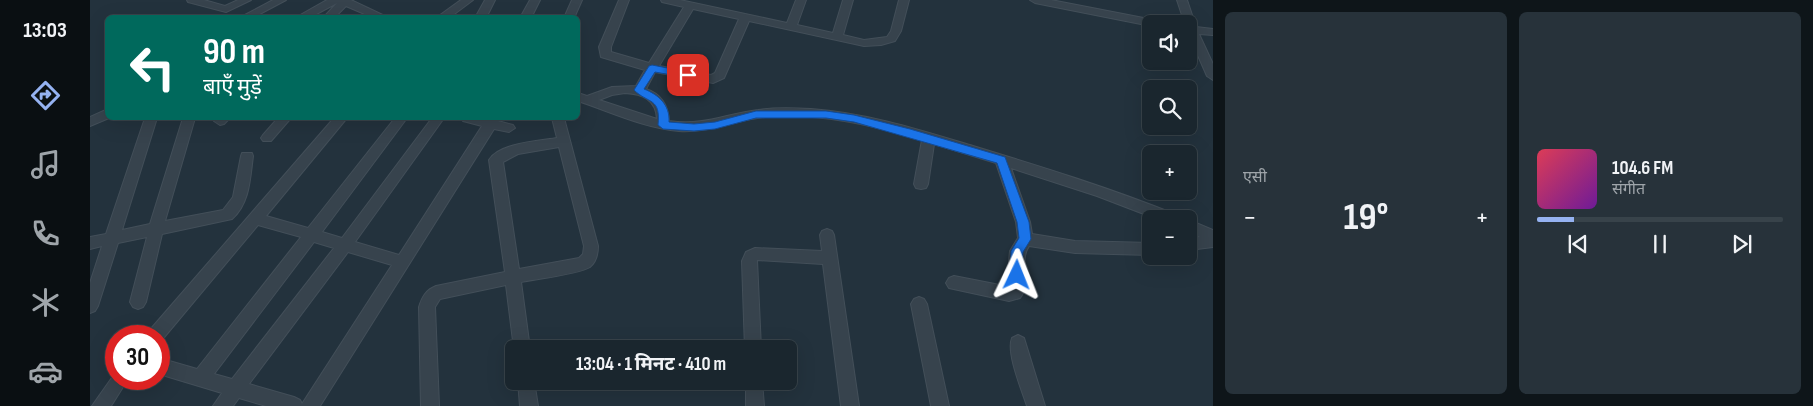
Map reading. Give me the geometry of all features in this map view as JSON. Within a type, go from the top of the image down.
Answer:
[{"type":"street","points":[[192,0],[219,3],[226,9],[246,0]]},
{"type":"street","points":[[250,15],[281,0]]},
{"type":"street","points":[[330,15],[341,0]]},
{"type":"street","points":[[307,15],[341,0],[375,15]]},
{"type":"street","points":[[450,0],[465,2]]},
{"type":"street","points":[[482,15],[490,0]]},
{"type":"street","points":[[527,15],[535,0]]},
{"type":"street","points":[[570,15],[577,0]]},
{"type":"street","points":[[624,0],[604,50],[608,56],[652,68],[706,78],[715,78],[720,75],[745,18]]},
{"type":"street","points":[[666,0],[864,42],[881,42],[891,39],[896,31],[904,0]]},
{"type":"street","points":[[792,28],[801,0]]},
{"type":"street","points":[[837,37],[848,0]]},
{"type":"street","points":[[1035,0],[1142,21]]},
{"type":"street","points":[[1182,0],[1186,15]]},
{"type":"street","points":[[446,15],[465,2]]},
{"type":"street","points":[[639,90],[690,6]]},
{"type":"street","points":[[1197,31],[1213,32]]},
{"type":"street","points":[[1197,44],[1213,76]]},
{"type":"street","points":[[583,98],[612,89],[639,90],[651,96],[660,104],[664,114],[663,125]]},
{"type":"street","points":[[583,98],[663,125],[715,126],[764,114],[826,114],[854,118],[1075,181],[1151,210]]},
{"type":"street","points":[[90,122],[105,114]]},
{"type":"street","points":[[90,306],[150,120]]},
{"type":"street","points":[[138,302],[156,229],[188,120]]},
{"type":"street","points":[[267,138],[283,120]]},
{"type":"street","points":[[163,325],[339,120]]},
{"type":"street","points":[[201,378],[399,120]]},
{"type":"street","points":[[222,406],[437,120]]},
{"type":"street","points":[[310,406],[492,120],[509,128]]},
{"type":"street","points":[[430,406],[427,307],[429,300],[436,293],[513,276],[582,264],[588,260],[591,246],[558,120]]},
{"type":"street","points":[[921,184],[929,138]]},
{"type":"street","points":[[521,340],[496,160],[501,155],[514,151],[564,142]]},
{"type":"street","points":[[90,243],[227,215],[238,204],[247,156]]},
{"type":"street","points":[[954,283],[1003,293],[1015,293],[1018,289],[1016,260],[1017,251],[1025,239],[1023,222],[1002,160]]},
{"type":"street","points":[[255,218],[402,262]]},
{"type":"street","points":[[1197,229],[1213,236]]},
{"type":"street","points":[[827,235],[850,406]]},
{"type":"street","points":[[1025,239],[1075,247],[1142,249]]},
{"type":"street","points":[[1197,243],[1213,241]]},
{"type":"street","points":[[753,340],[749,261],[751,256],[755,254],[830,258]]},
{"type":"street","points":[[919,304],[940,406]]},
{"type":"street","points":[[1018,343],[1022,364],[1036,406]]},
{"type":"street","points":[[170,369],[294,406]]},
{"type":"street","points":[[99,405],[111,390]]},
{"type":"street","points":[[527,390],[529,406]]},
{"type":"street","points":[[754,390],[755,406]]},
{"type":"route","points":[[688,75],[652,68],[639,90],[651,96],[660,104],[664,114],[663,125],[679,127],[715,126],[756,114],[826,114],[854,118],[1002,160],[1023,222],[1025,239],[1017,251],[1017,275]]}]
